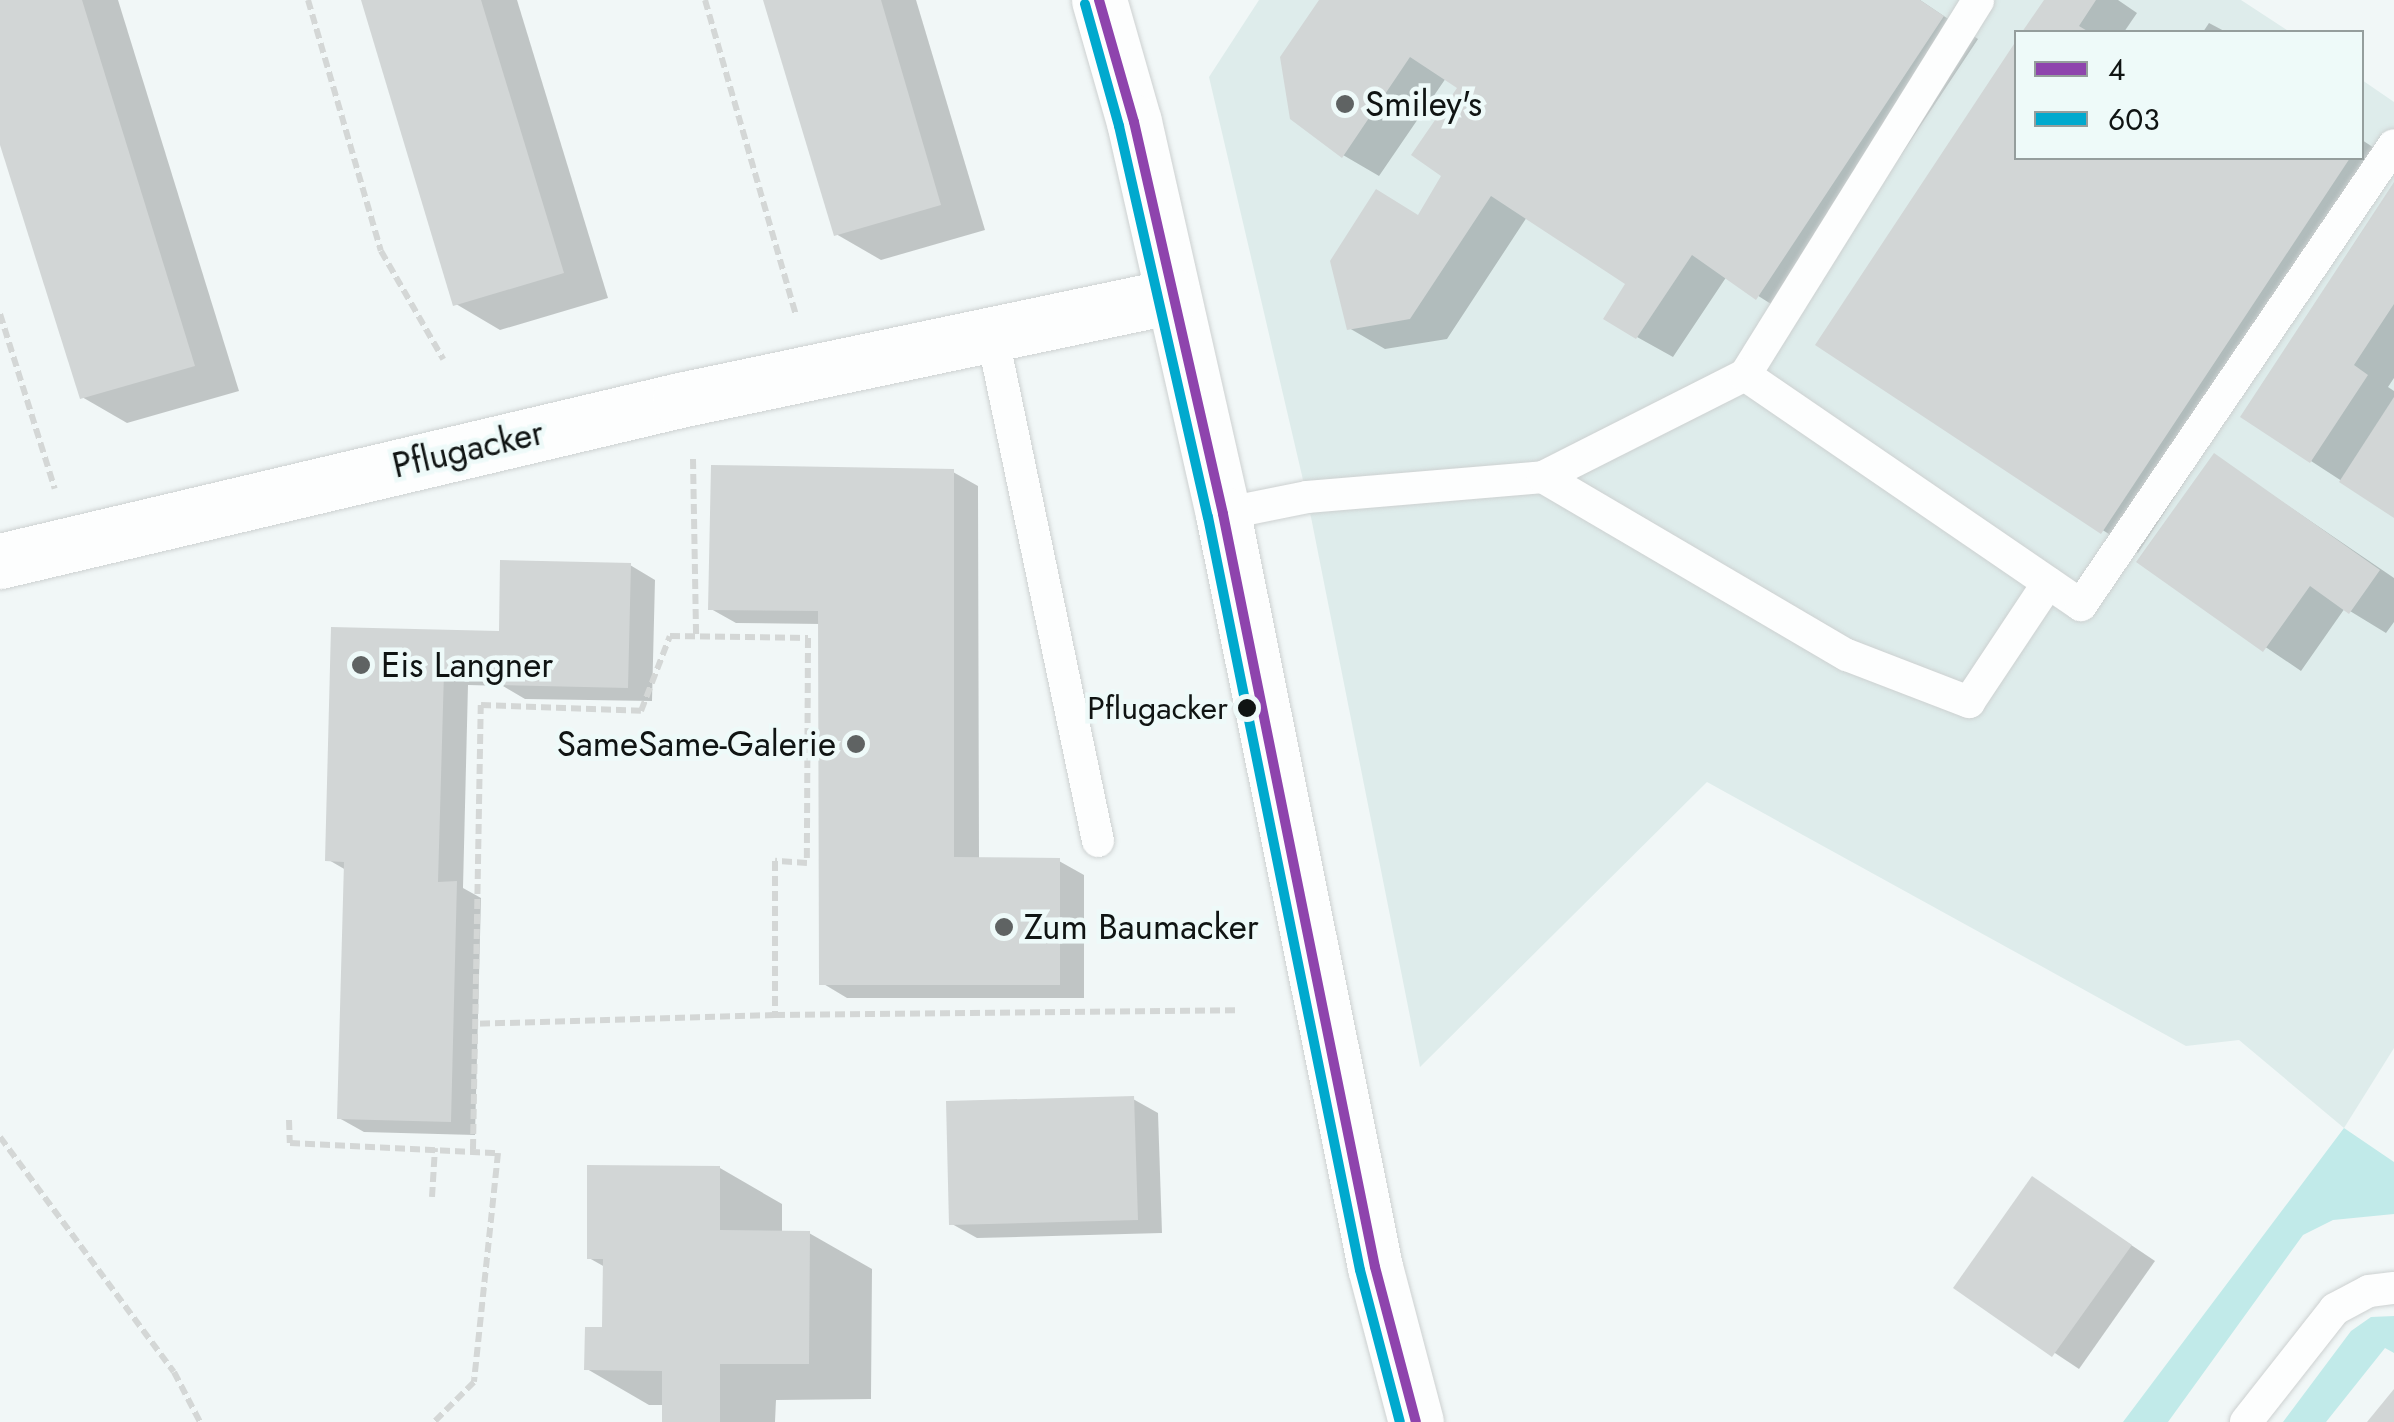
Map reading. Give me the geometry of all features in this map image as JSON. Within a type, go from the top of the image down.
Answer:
[{"type":"street","points":[[1099,0],[1134,122],[1223,514],[1375,1267],[1416,1422]]},
{"type":"street","name":"Pflugacker","points":[[0,561],[532,434],[1173,296]]},
{"type":"lane","points":[[1223,514],[1307,498],[1543,477],[1746,375],[1978,0]]},
{"type":"lane","points":[[1746,375],[2081,605],[2394,145]]},
{"type":"lane","points":[[992,334],[1098,841]]},
{"type":"lane","points":[[1543,477],[1847,655],[1969,702],[2048,583]]},
{"type":"lane","points":[[2246,1422],[2334,1308],[2370,1290],[2394,1288]]},
{"type":"path","points":[[308,0],[382,251],[443,358]]},
{"type":"path","points":[[705,0],[802,336]]},
{"type":"path","points":[[0,314],[59,504]]},
{"type":"path","points":[[693,446],[696,638]]},
{"type":"path","points":[[473,1149],[480,706],[641,711],[670,636],[808,638],[808,863],[775,862],[774,1014]]},
{"type":"path","points":[[476,1024],[774,1014],[1236,1010]]},
{"type":"path","points":[[289,1120],[290,1142],[498,1153],[474,1382],[434,1422]]},
{"type":"path","points":[[0,1137],[174,1372],[200,1422]]},
{"type":"path","points":[[432,1197],[434,1148]]},
{"type":"shaded area","points":[[1259,0],[2241,0],[2287,30],[2014,30],[2014,160],[2364,160],[2364,81],[2394,102],[2394,1048],[2344,1128],[2239,1040],[2186,1046],[1707,782],[1420,1067],[1307,497],[1209,77]]},
{"type":"shaded area","points":[[2344,1128],[2394,1162],[2394,1214],[2333,1220],[2303,1235],[2168,1422],[2123,1422]]},
{"type":"shaded area","points":[[2394,1316],[2394,1353],[2385,1348],[2326,1422],[2283,1422],[2351,1331],[2371,1317]]},
{"type":"building","points":[[0,0],[82,0],[195,366],[80,399],[0,145]]},
{"type":"building","points":[[361,0],[481,0],[564,273],[453,306]]},
{"type":"building","points":[[763,0],[881,0],[941,205],[834,236]]},
{"type":"building","points":[[1319,0],[1920,0],[1944,16],[1756,300],[1692,255],[1636,339],[1603,319],[1625,284],[1491,196],[1410,319],[1347,330],[1330,261],[1376,189],[1418,215],[1441,176],[1411,155],[1457,88],[1410,57],[1342,158],[1290,119],[1280,57]]},
{"type":"building","points":[[2044,0],[2096,0],[2079,26],[2086,30],[2023,30]]},
{"type":"building","points":[[2014,44],[2014,160],[2349,160],[2101,534],[1815,345]]},
{"type":"building","points":[[2394,182],[2394,304],[2354,365],[2368,375],[2310,463],[2240,417]]},
{"type":"building","points":[[2394,397],[2394,518],[2339,482]]},
{"type":"building","points":[[2214,453],[2380,570],[2349,614],[2310,586],[2263,652],[2136,562]]},
{"type":"building","points":[[711,465],[954,469],[954,857],[1060,858],[1060,985],[819,985],[818,611],[708,610]]},
{"type":"building","points":[[500,560],[631,563],[628,688],[498,685],[498,673],[444,672],[438,882],[457,881],[451,1122],[337,1119],[344,862],[325,861],[331,627],[499,631]]},
{"type":"building","points":[[1134,1096],[1138,1220],[949,1225],[946,1101]]},
{"type":"building","points":[[587,1165],[720,1166],[720,1230],[810,1231],[809,1364],[720,1364],[720,1422],[662,1422],[662,1371],[584,1370],[585,1327],[602,1327],[603,1259],[587,1259]]},
{"type":"building","points":[[2032,1176],[2132,1245],[2052,1357],[1953,1288]]},
{"type":"building","points":[[2394,1389],[2394,1422],[2367,1422]]},
{"type":"transit line","name":"4","points":[[1099,0],[1134,122],[1223,514],[1375,1267],[1416,1422]]},
{"type":"transit line","name":"603","points":[[1085,4],[1119,126],[1208,517],[1360,1270],[1400,1422]]},
{"type":"place","name":"Smiley's","points":[[1345,104]]},
{"type":"place","name":"Eis Langner","points":[[361,665]]},
{"type":"place","name":"Pflugacker","points":[[1247,708]]},
{"type":"place","name":"SameSame-Galerie","points":[[856,744]]},
{"type":"place","name":"Zum Baumacker","points":[[1004,927]]}]
